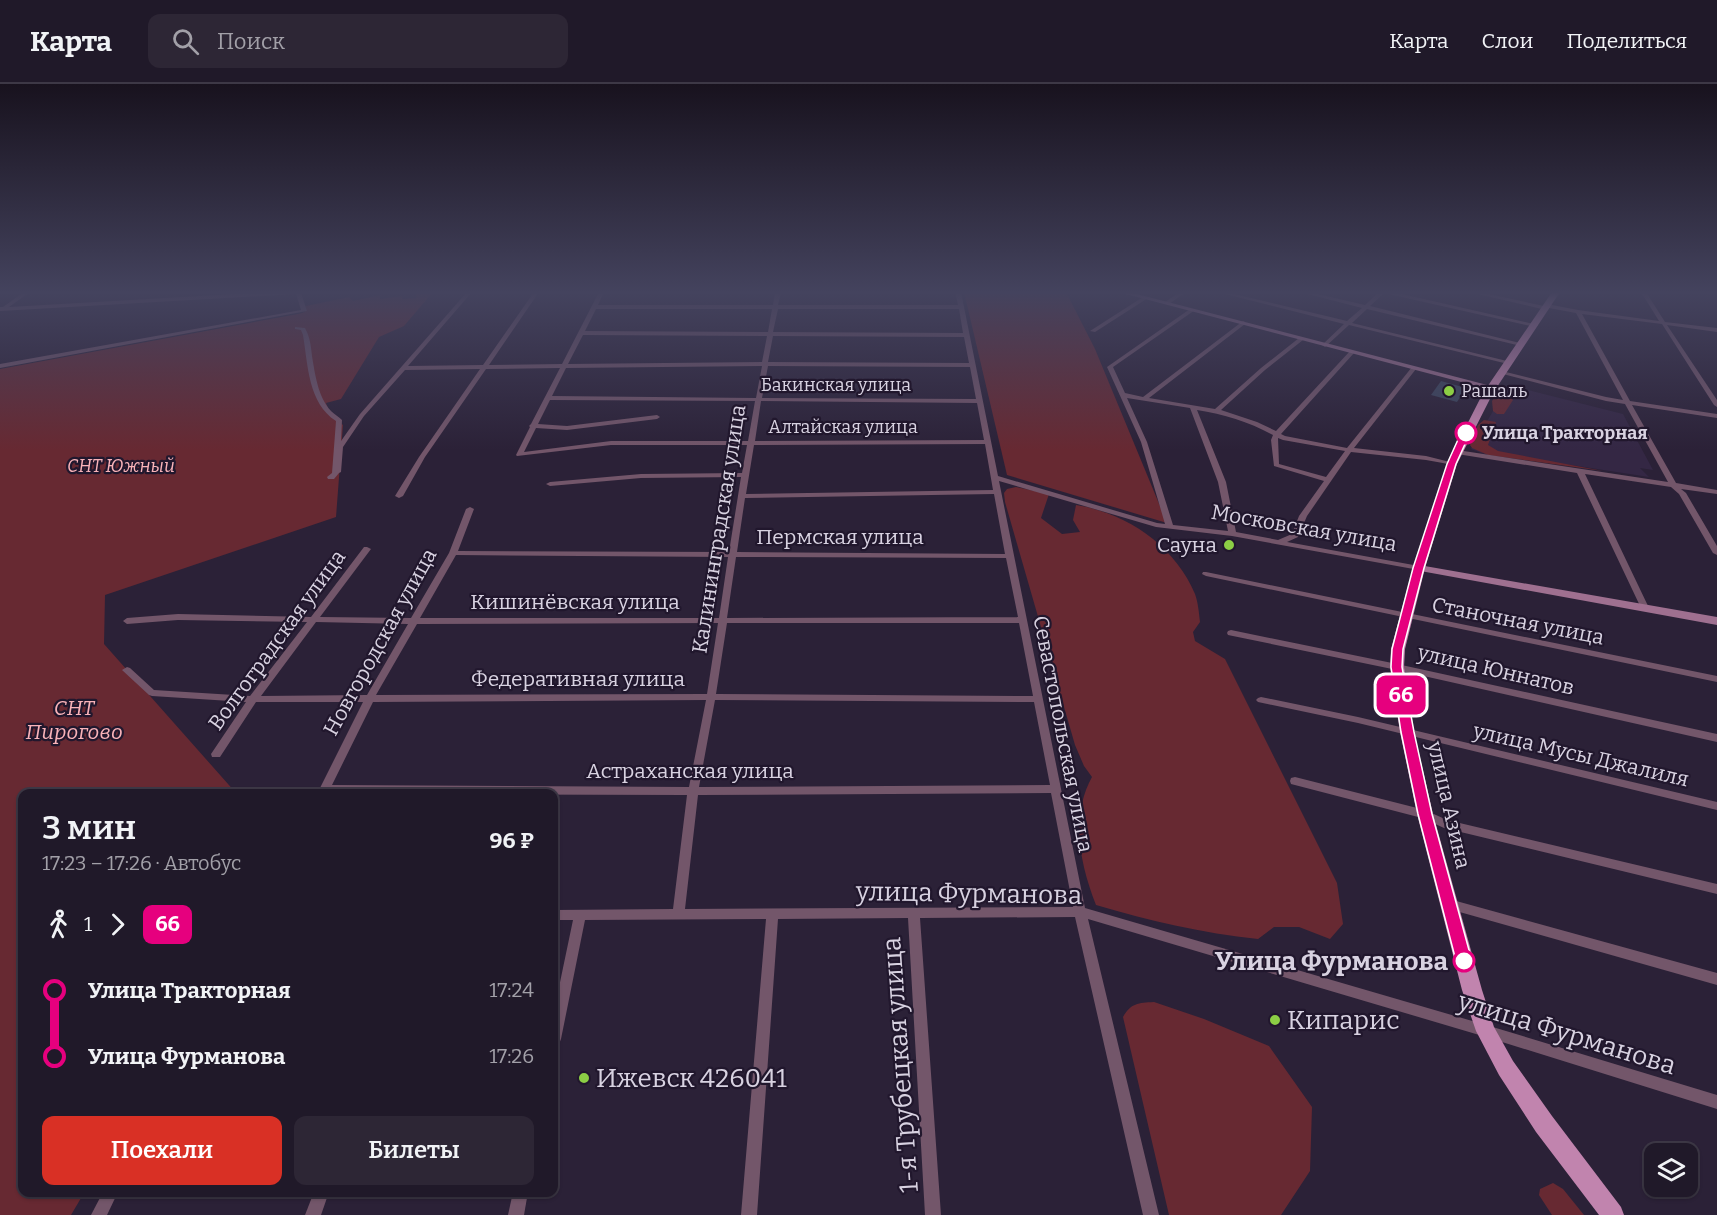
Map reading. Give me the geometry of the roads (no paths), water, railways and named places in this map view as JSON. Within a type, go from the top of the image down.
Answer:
[{"type":"main road","name":"улица Азина","points":[[1520,345],[1491,387],[1452,464],[1419,568],[1398,649],[1396,667],[1425,814],[1486,1031],[1506,1068],[1531,1105],[1612,1215]]},
{"type":"street","points":[[0,366],[117,345]]},
{"type":"street","points":[[307,345],[313,381],[323,404],[332,417],[339,420],[362,415]]},
{"type":"street","points":[[339,471],[340,447],[362,415],[423,345]]},
{"type":"street","points":[[399,496],[422,457],[502,345]]},
{"type":"street","points":[[575,345],[532,426],[567,428],[657,417]]},
{"type":"street","name":"Калининградская улица","points":[[678,914],[693,791],[711,697],[745,475],[768,345]]},
{"type":"street","name":"Севастопольская улица","points":[[968,345],[1080,912],[1151,1215]]},
{"type":"street","points":[[1142,345],[1110,367],[1144,442],[1170,527]]},
{"type":"street","points":[[1145,398],[1215,345]]},
{"type":"street","points":[[1216,411],[1293,345]]},
{"type":"street","points":[[1325,345],[1491,387]]},
{"type":"street","points":[[1436,345],[1508,362]]},
{"type":"street","points":[[1596,345],[1673,485],[1682,493],[1717,553]]},
{"type":"street","points":[[1678,345],[1717,405]]},
{"type":"street","points":[[1328,480],[1276,465],[1274,440],[1352,352]]},
{"type":"street","points":[[403,368],[564,365],[972,365]]},
{"type":"street","points":[[1280,542],[1295,535],[1303,516],[1349,450],[1414,368]]},
{"type":"street","points":[[1502,372],[1628,403],[1717,416]]},
{"type":"street","points":[[1123,395],[1216,411],[1255,423],[1283,438],[1349,450],[1426,458],[1452,464]]},
{"type":"street","name":"Бакинская улица","points":[[548,398],[979,400]]},
{"type":"street","points":[[1192,408],[1222,483],[1232,534]]},
{"type":"street","points":[[331,477],[335,474],[339,420]]},
{"type":"street","name":"Алтайская улица","points":[[532,426],[519,455],[611,443],[987,442]]},
{"type":"street","points":[[1457,452],[1717,492]]},
{"type":"street","points":[[1580,471],[1645,608]]},
{"type":"street","points":[[550,484],[641,476],[745,475]]},
{"type":"street","name":"Московская улица","points":[[994,477],[1170,527],[1280,542],[1717,621]]},
{"type":"street","points":[[743,496],[998,492]]},
{"type":"street","name":"Новгородская улица","points":[[324,789],[412,621],[453,553],[470,509]]},
{"type":"street","points":[[1295,535],[1319,549]]},
{"type":"street","name":"Волгоградская улица","points":[[216,754],[253,699],[367,549]]},
{"type":"street","name":"Пермская улица","points":[[453,553],[1010,556]]},
{"type":"street","name":"Станочная улица","points":[[1206,574],[1717,679]]},
{"type":"street","name":"Кишинёвская улица","points":[[127,621],[178,618],[412,621],[1023,620]]},
{"type":"street","name":"улица Юннатов","points":[[1231,633],[1717,738]]},
{"type":"street","name":"Федеративная улица","points":[[128,670],[152,693],[253,699],[711,697],[1038,699]]},
{"type":"street","name":"улица Мусы Джалиля","points":[[1261,700],[1407,732],[1717,806]]},
{"type":"street","points":[[1295,782],[1425,814],[1444,824],[1717,889]]},
{"type":"street","name":"Астраханская улица","points":[[558,791],[1056,789]]},
{"type":"street","points":[[1449,904],[1717,979]]},
{"type":"street","name":"1-я Трубецкая улица","points":[[914,912],[933,1215]]},
{"type":"street","name":"улица Фурманова","points":[[558,915],[1080,912],[1486,1031],[1717,1102]]},
{"type":"street","points":[[558,1019],[580,915]]},
{"type":"street","points":[[749,1215],[772,915]]},
{"type":"street","points":[[99,1215],[108,1197]]},
{"type":"street","points":[[313,1215],[320,1197]]},
{"type":"street","points":[[516,1215],[520,1197]]},
{"type":"place","name":"Рашаль","points":[[1449,391]]},
{"type":"place","name":"Улица Тракторная","points":[[1466,433]]},
{"type":"place","name":"Сауна","points":[[1229,545]]},
{"type":"place","name":"Улица Фурманова","points":[[1464,961]]},
{"type":"place","name":"Кипарис","points":[[1275,1020]]},
{"type":"place","name":"Ижевск 426041","points":[[584,1078]]},
{"type":"park label","name":"СНТ Южный","points":[[121,466]]},
{"type":"park label","name":"СНТ Пирогово","points":[[74,720]]}]
